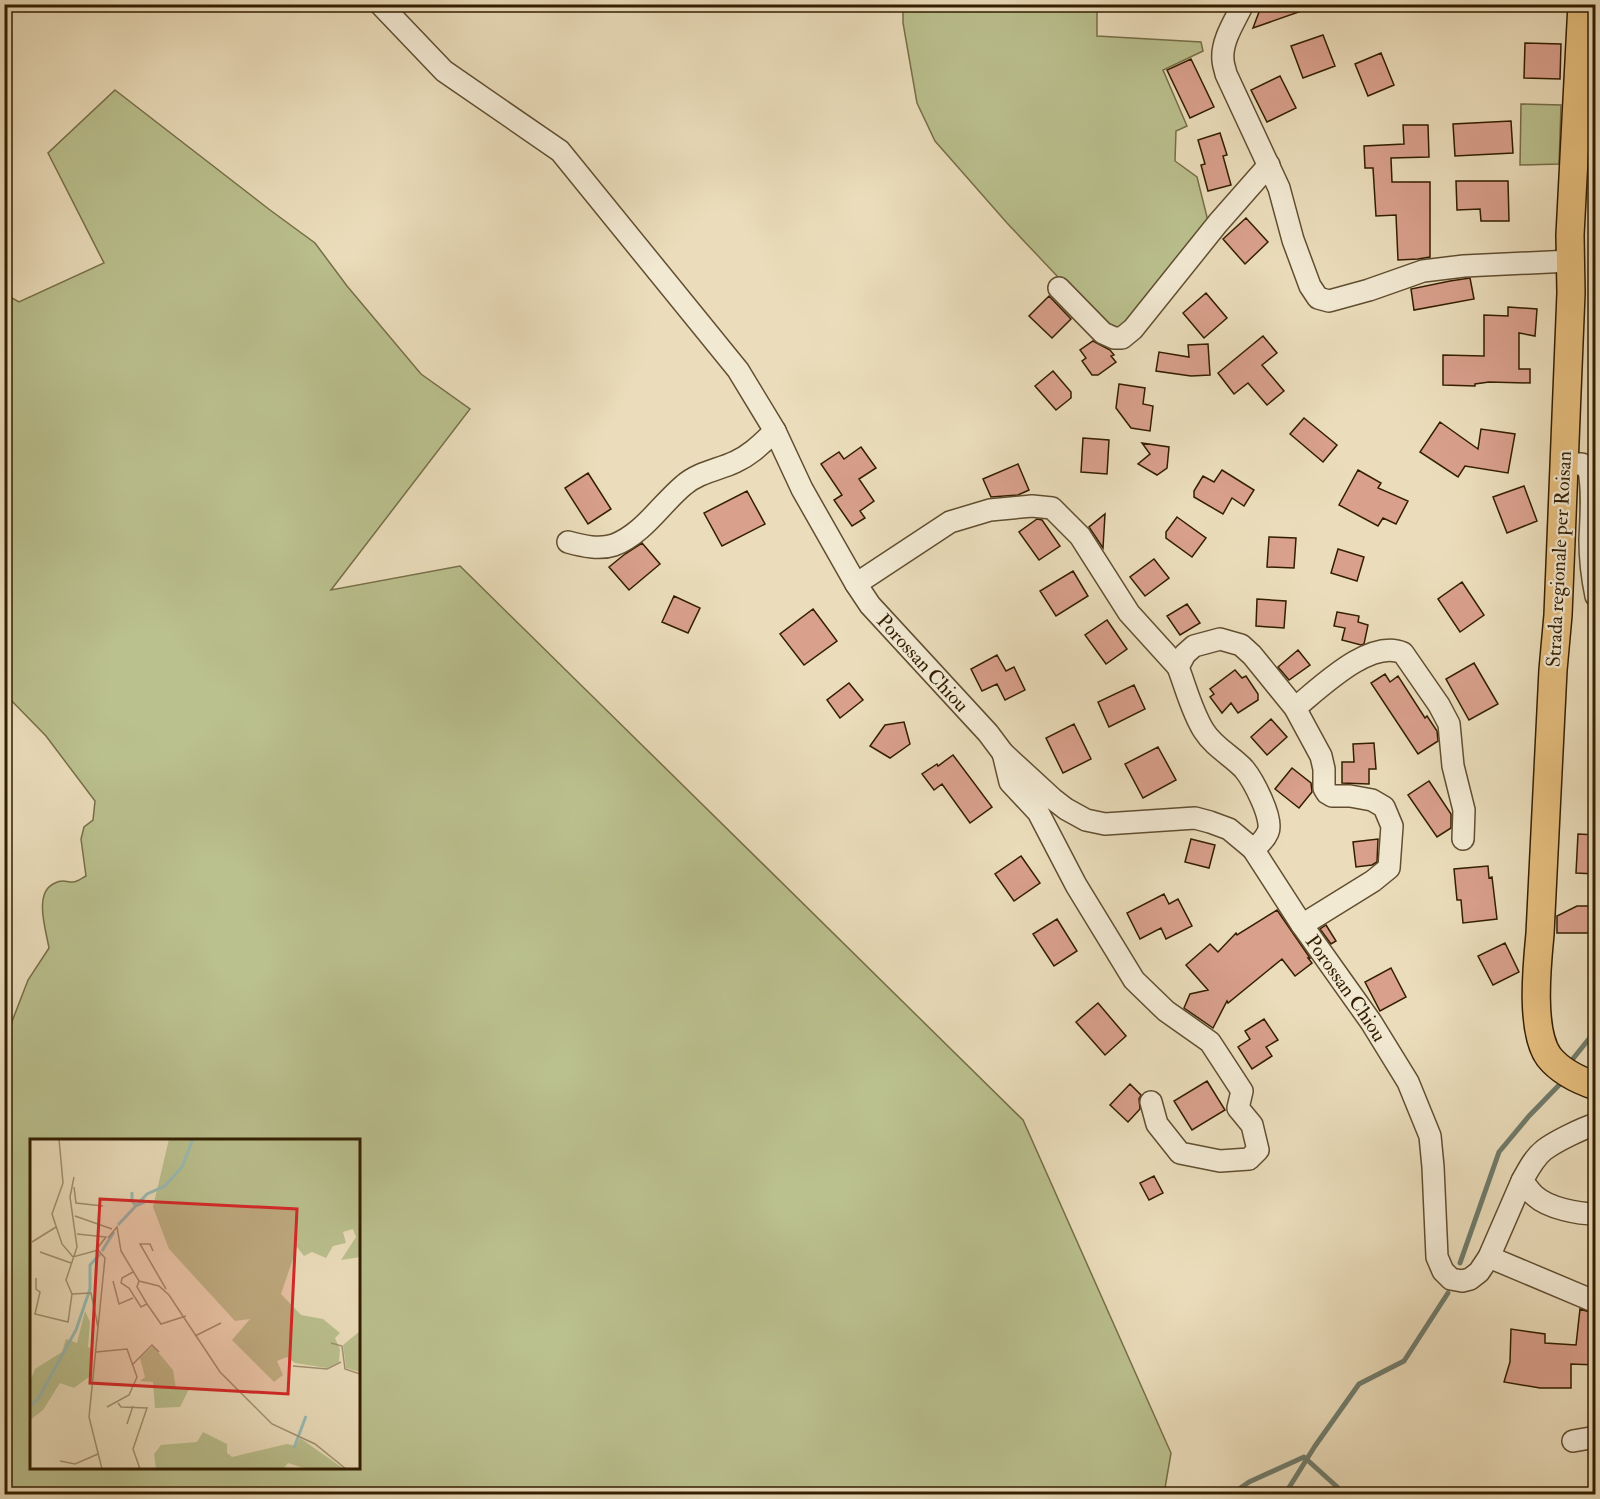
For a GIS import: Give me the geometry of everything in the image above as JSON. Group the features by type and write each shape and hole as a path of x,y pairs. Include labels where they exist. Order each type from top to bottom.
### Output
{"main road":[{"name":"Strada regionale per Roisan","path":"1582,4 1570,235 1571,292 1558,615 1537,968 1538,1021 1549,1056 1564,1071 1596,1086"}],"street":[{"name":"Porossan Chiou","path":"380,4 444,71 560,151 738,370 775,431 802,489 870,605 988,733 1003,753 1060,804 1086,820 1105,824 1195,819 1229,830 1253,849 1353,999 1371,1022 1408,1082 1430,1136 1437,1257 1443,1271 1451,1279 1462,1281 1470,1279 1479,1272 1489,1257 1529,1167 1544,1150 1581,1129 1596,1124"},
{"path":"1243,4 1228,35 1222,60 1226,74 1280,188 1293,240 1310,286 1318,298 1329,301 1423,271 1464,266 1570,261"},
{"path":"1059,288 1103,333 1114,338 1122,338 1133,329 1218,223 1269,165"},
{"path":"568,542 590,548 613,545 634,533 685,484 703,473 735,462 753,452 775,431"},
{"path":"1564,464 1582,464 1589,470 1592,485 1590,542 1592,577 1596,596"},
{"path":"852,577 950,522 990,510 1032,506 1052,508 1080,536 1129,613 1178,667 1204,731 1245,771 1264,803 1269,830 1253,849"},
{"path":"1178,667 1185,654 1194,646 1220,639 1242,645 1295,708 1321,756 1324,788 1327,793 1372,800 1384,807 1392,826 1389,868 1374,881 1302,924"},
{"path":"1295,708 1356,660 1385,650 1397,650 1403,653 1439,705 1449,724 1453,766 1464,810 1463,839"},
{"name":"Porossan Chiou","path":"1003,753 1010,782 1038,812 1076,885 1134,980 1166,1011 1210,1042 1242,1091 1238,1108 1252,1125 1258,1150 1249,1159 1220,1161 1180,1153 1157,1125 1151,1102"},
{"path":"1522,1181 1536,1197 1551,1205 1596,1214"},
{"path":"1489,1257 1596,1302"},
{"path":"1573,1441 1596,1437"}],"green space":[{"path":"903,5 1097,5 1097,36 1201,42 1203,51 1163,70 1187,126 1176,131 1175,161 1197,177 1209,225 1127,326 1107,329 1007,223 935,141 917,103 903,23"},
{"path":"115,90 315,243 347,286 421,374 470,409 331,590 460,566 1023,1120 1171,1453 1164,1494 5,1494 4,1144 7,1136 4,1131 4,1086 6,1083 4,1042 28,980 49,948 43,912 44,894 57,882 75,882 86,876 81,839 84,827 93,820 95,801 46,736 5,694 5,294 19,302 104,263 48,153"},
{"path":"1521,104 1561,105 1559,164 1520,165"}],"building":[{"path":"1262,4 1313,4 1313,7 1253,28"},
{"path":"1323,35 1335,66 1303,78 1291,46"},
{"path":"1525,43 1561,44 1560,79 1524,78"},
{"path":"1381,53 1394,85 1368,96 1355,64"},
{"path":"1191,59 1214,107 1190,118 1167,70"},
{"path":"1280,76 1296,108 1267,122 1251,90"},
{"path":"1511,121 1513,153 1455,156 1453,124"},
{"path":"1403,125 1428,125 1429,157 1391,158 1392,182 1430,182 1430,257 1398,260 1396,215 1376,216 1373,168 1365,168 1364,146 1404,144"},
{"path":"1220,133 1227,155 1223,156 1231,185 1208,191 1201,165 1205,164 1198,140"},
{"path":"1456,181 1508,181 1509,221 1481,221 1480,209 1457,210"},
{"path":"1246,218 1268,242 1245,264 1223,239"},
{"path":"1470,278 1474,299 1414,310 1411,289"},
{"path":"1206,293 1227,318 1204,338 1183,313"},
{"path":"1049,296 1071,319 1052,338 1029,316"},
{"path":"1508,307 1537,309 1535,336 1519,333 1519,369 1530,369 1530,383 1489,382 1475,384 1475,386 1443,385 1443,355 1484,356 1484,315 1508,316"},
{"path":"1263,336 1277,353 1262,365 1284,391 1267,405 1248,383 1234,394 1218,373"},
{"path":"1093,341 1110,350 1116,362 1098,375 1092,375 1082,361 1086,358 1080,350"},
{"path":"1208,344 1210,375 1191,376 1156,371 1159,352 1189,357 1188,345"},
{"path":"1053,371 1071,392 1071,398 1056,410 1035,386"},
{"path":"1119,384 1145,388 1143,404 1153,406 1150,431 1131,428 1116,408"},
{"path":"1304,418 1337,445 1323,462 1290,434"},
{"path":"1440,422 1478,449 1481,429 1515,434 1508,473 1465,466 1458,477 1420,452"},
{"path":"1083,438 1109,440 1107,474 1081,472"},
{"path":"1142,443 1169,447 1167,468 1157,475 1138,464 1150,454"},
{"path":"861,447 876,468 859,479 874,501 860,511 865,518 852,526 834,500 842,495 821,464 839,452 844,459"},
{"path":"1018,464 1029,490 1018,495 991,497 983,479"},
{"path":"1222,470 1254,490 1244,506 1232,498 1223,514 1194,497 1194,491 1203,476 1214,482"},
{"path":"1358,470 1381,483 1378,488 1408,501 1396,524 1383,518 1378,526 1339,505"},
{"path":"588,473 611,509 588,524 565,488"},
{"path":"1524,486 1537,521 1507,533 1493,497"},
{"path":"747,491 765,524 722,546 704,513"},
{"path":"1105,514 1103,548 1089,527"},
{"path":"1177,517 1206,538 1192,557 1166,538 1166,532"},
{"path":"1037,519 1042,520 1060,546 1039,560 1019,532"},
{"path":"1269,537 1296,538 1294,568 1267,567"},
{"path":"642,543 660,564 629,590 609,567"},
{"path":"1338,549 1364,557 1357,581 1331,573"},
{"path":"1154,559 1169,578 1145,596 1130,577"},
{"path":"1073,571 1088,596 1056,616 1040,591"},
{"path":"1462,582 1484,615 1460,632 1438,599"},
{"path":"674,596 700,608 688,633 662,622"},
{"path":"1257,599 1286,601 1284,628 1256,626"},
{"path":"1187,604 1200,623 1180,635 1167,616"},
{"path":"813,609 837,641 804,665 780,634"},
{"path":"1337,612 1359,616 1358,622 1368,625 1364,644 1342,640 1345,628 1334,626"},
{"path":"1107,620 1127,649 1106,664 1085,635"},
{"path":"1298,650 1310,665 1289,680 1278,667"},
{"path":"997,655 1006,671 1014,667 1025,690 1005,700 997,684 982,691 971,669"},
{"path":"1474,663 1498,704 1469,720 1446,679"},
{"path":"1235,670 1242,678 1246,676 1258,694 1258,700 1238,713 1231,703 1222,713 1210,697 1214,694 1210,689"},
{"path":"1385,674 1390,682 1398,676 1425,718 1427,716 1437,731 1438,741 1418,754 1371,683"},
{"path":"849,683 863,700 840,718 827,700"},
{"path":"1134,685 1145,709 1109,727 1098,702"},
{"path":"1271,719 1287,737 1267,755 1251,737"},
{"path":"904,722 910,744 890,758 870,746 885,725"},
{"path":"1074,724 1091,759 1063,773 1046,738"},
{"path":"1374,743 1376,769 1369,769 1369,784 1342,783 1342,762 1354,762 1353,744"},
{"path":"1158,747 1176,780 1143,798 1125,764"},
{"path":"953,755 992,807 970,823 942,784 934,790 922,774"},
{"path":"1292,768 1311,783 1312,792 1299,808 1275,789"},
{"path":"1429,781 1451,814 1451,828 1437,837 1408,795"},
{"path":"1578,834 1596,835 1596,874 1576,873"},
{"path":"1191,839 1215,845 1209,868 1185,862"},
{"path":"1378,839 1377,862 1356,867 1353,842"},
{"path":"1021,856 1040,883 1014,901 995,874"},
{"path":"1488,866 1489,878 1492,877 1497,919 1463,923 1461,900 1457,900 1454,869"},
{"path":"1164,894 1169,904 1178,899 1192,926 1166,939 1161,928 1140,939 1127,913"},
{"path":"1577,906 1596,906 1596,933 1557,933 1557,916"},
{"path":"1277,910 1312,963 1295,976 1282,959 1228,1003 1227,1001 1213,1028 1184,1008 1190,994 1208,990 1186,965 1210,944 1218,952 1236,933 1237,935"},
{"path":"1057,919 1077,951 1054,966 1033,934"},
{"path":"1326,925 1336,941 1331,944 1320,929"},
{"path":"1505,943 1519,972 1493,985 1478,956"},
{"path":"1391,968 1406,997 1380,1011 1365,982"},
{"path":"1098,1003 1126,1036 1105,1055 1076,1022"},
{"path":"1264,1019 1278,1040 1266,1047 1272,1056 1252,1069 1238,1047 1250,1039 1245,1031"},
{"path":"1207,1081 1225,1110 1192,1130 1174,1101"},
{"path":"1130,1084 1141,1095 1140,1109 1128,1122 1110,1105"},
{"path":"1154,1176 1163,1193 1149,1200 1140,1183"},
{"path":"1580,1309 1596,1314 1596,1365 1571,1364 1571,1388 1540,1388 1504,1382 1510,1362 1511,1329 1545,1334 1545,1343 1576,1345"}],"waterway":[{"path":"1572,1060 1596,1030"},
{"path":"1460,1263 1499,1152 1529,1116 1563,1081"},
{"path":"1285,1494 1315,1446 1359,1384 1404,1361 1448,1293"},
{"path":"1239,1489 1249,1482 1304,1457 1345,1494"}]}
